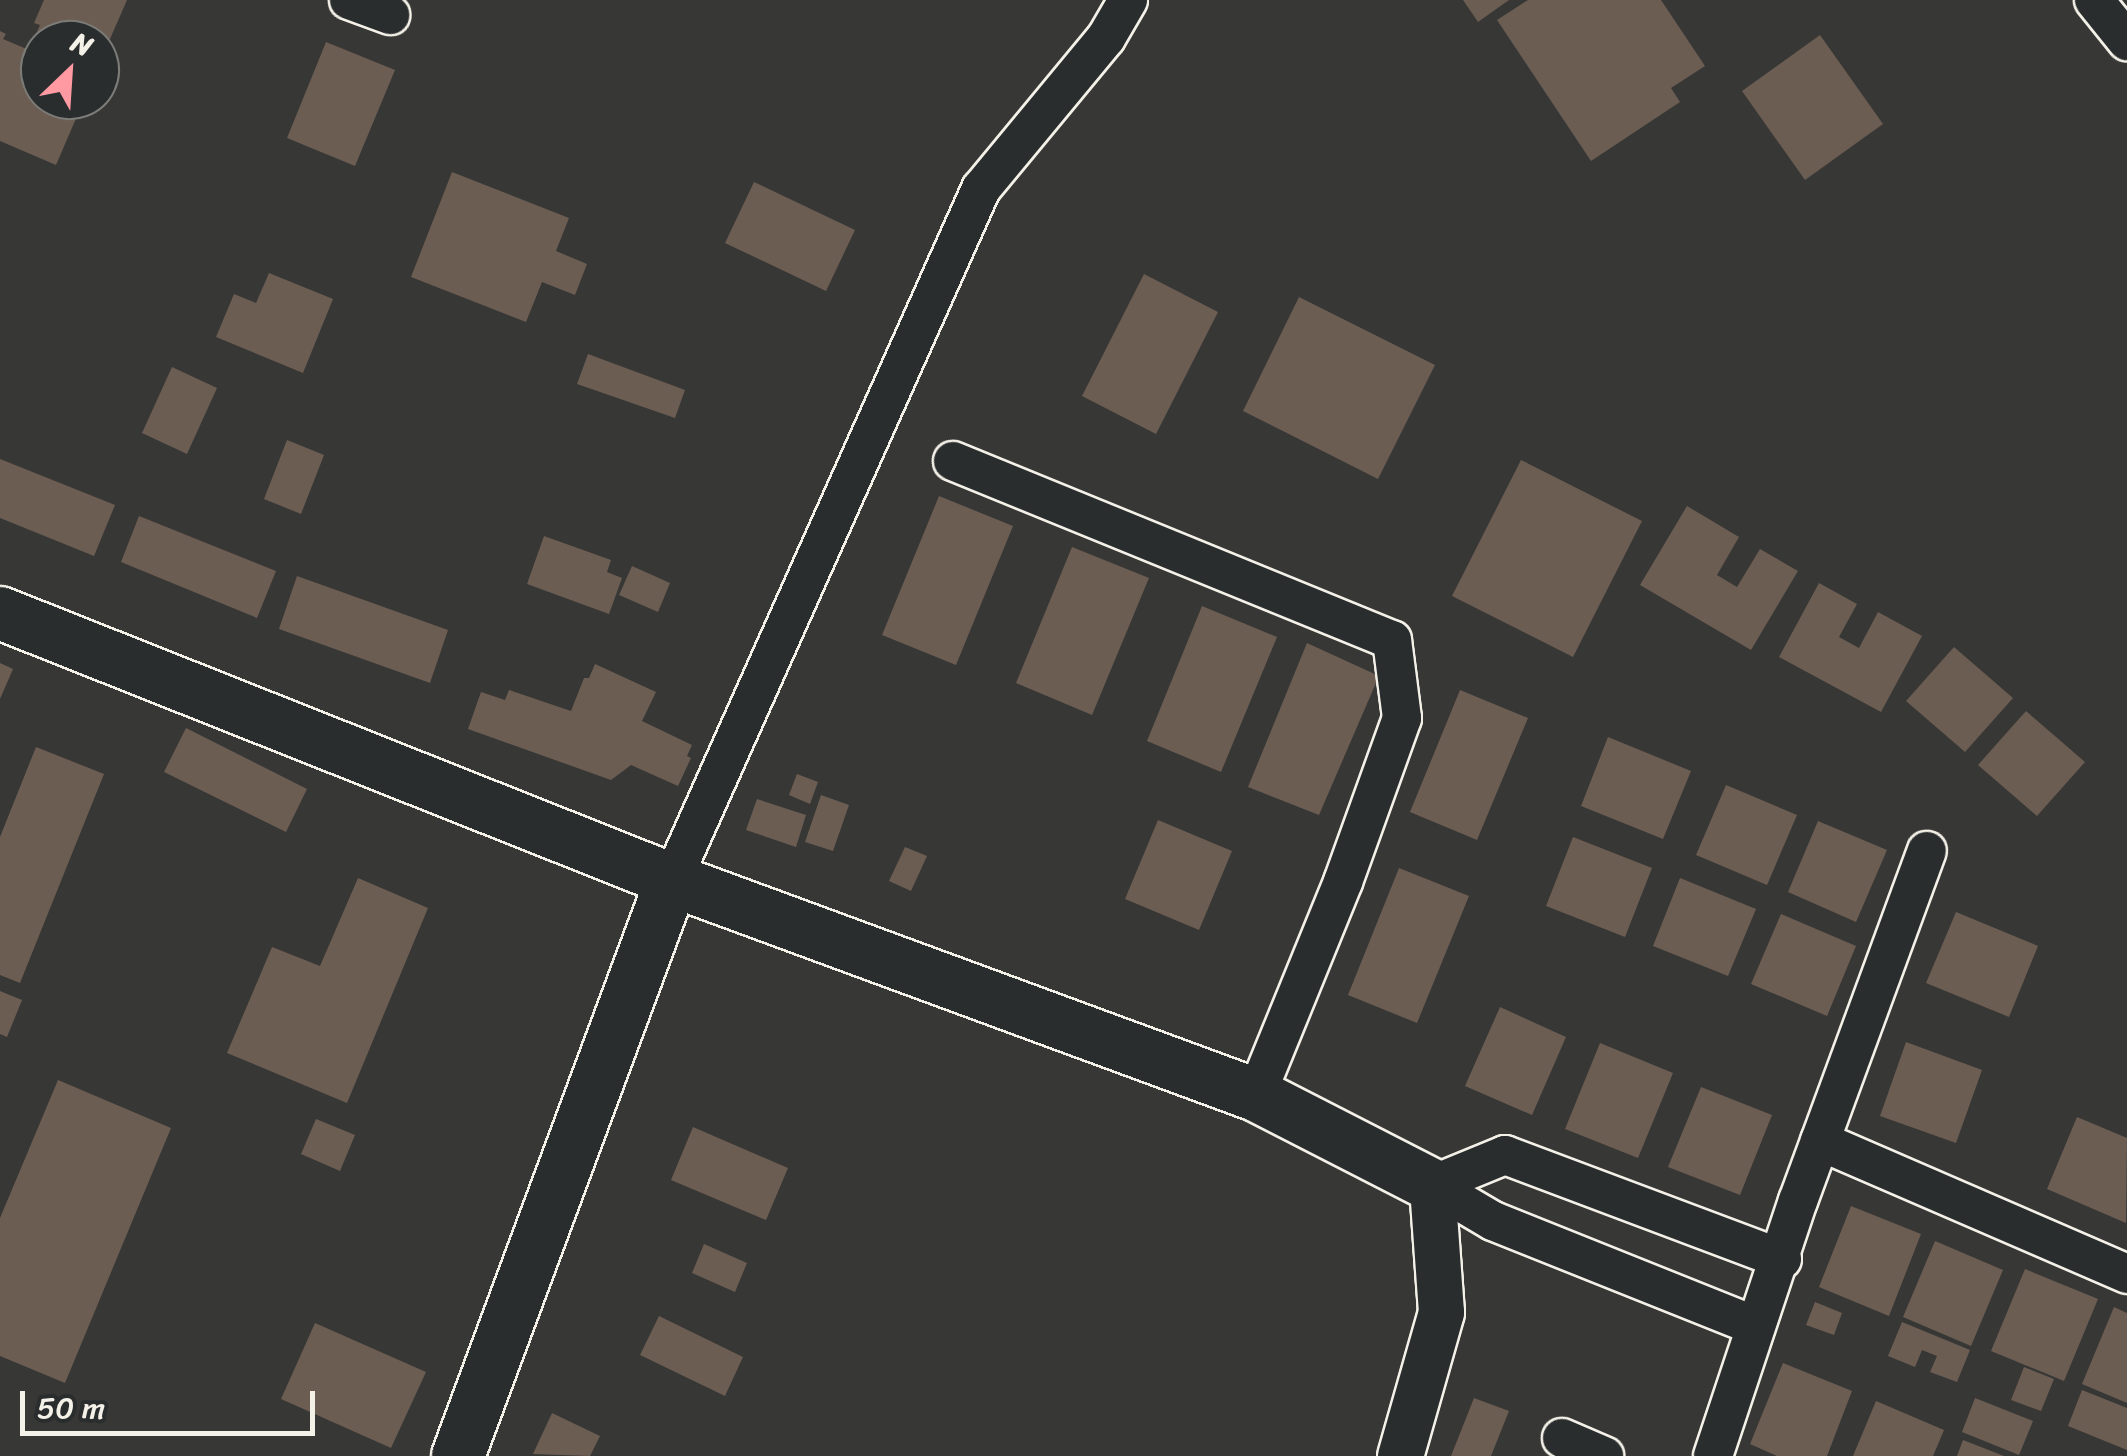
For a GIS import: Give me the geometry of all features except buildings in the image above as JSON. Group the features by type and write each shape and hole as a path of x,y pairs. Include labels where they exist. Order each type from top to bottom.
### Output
{"main road":[{"path":"0,613 672,880 1256,1095 1432,1185"},
{"path":"458,1456 672,880"}],"street":[{"path":"349,0 390,15"},
{"path":"672,880 982,189 1106,38 1128,0"},
{"path":"2094,0 2127,40"},
{"path":"952,461 1392,640 1402,718 1343,882 1256,1095"},
{"path":"1713,1456 1820,1141 1927,851"},
{"path":"1820,1141 2127,1274"},
{"path":"1432,1185 1505,1154 1782,1259"},
{"path":"1432,1185 1493,1221 1756,1326"},
{"path":"1400,1456 1440,1312 1432,1185"},
{"path":"1562,1438 1604,1456"}]}
